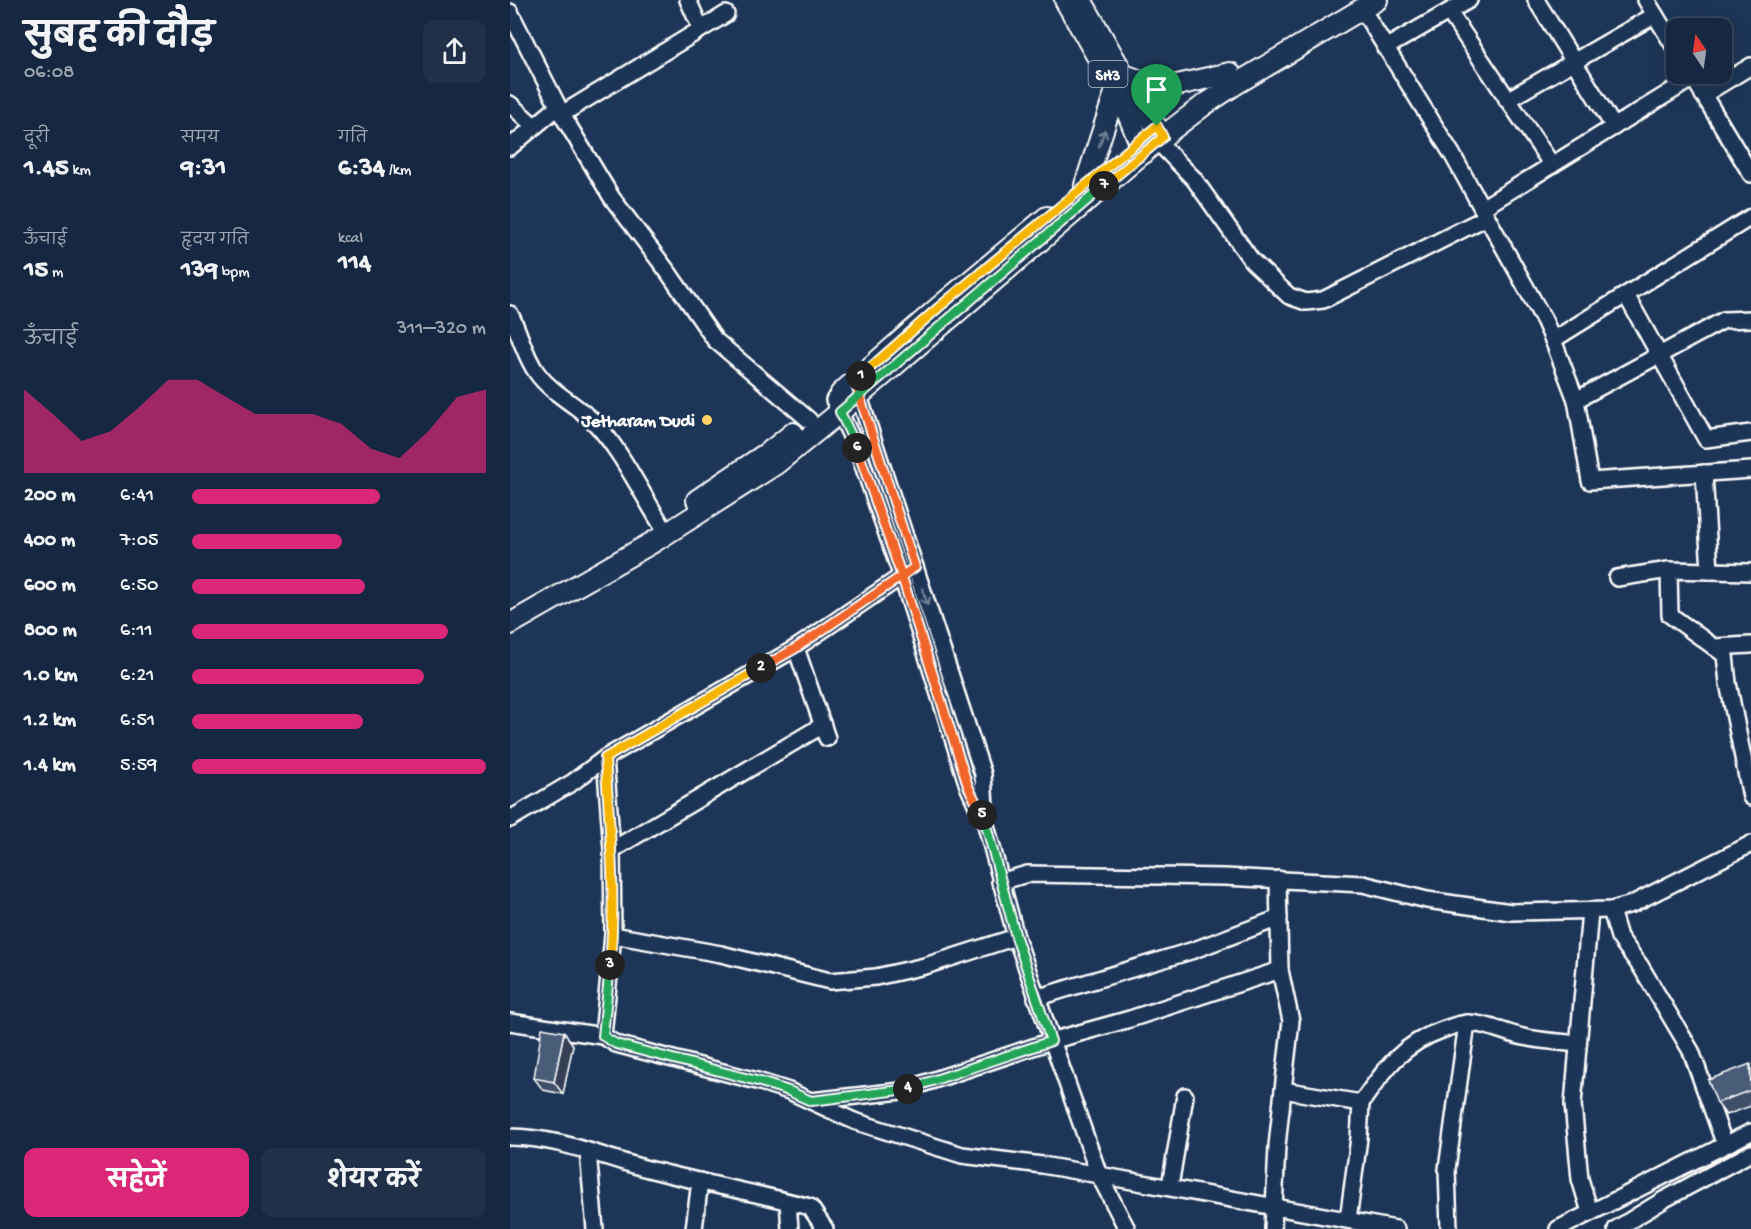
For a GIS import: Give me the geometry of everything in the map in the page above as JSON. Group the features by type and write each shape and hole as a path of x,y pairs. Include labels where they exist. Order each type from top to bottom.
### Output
{"main road":[{"name":"SH3","path":"1065,0 1120,82"},
{"name":"SH3","path":"1082,0 1120,82 1152,140"},
{"path":"510,624 655,541 776,464 857,388 1152,140 1190,100 1230,73 1364,3"},
{"path":"857,388 938,308 1085,185 1236,84 1364,3"},
{"path":"1085,185 1120,82 1173,86 1230,73"},
{"path":"510,609 661,524 773,449 809,420 837,406"}],"street":[{"path":"688,0 701,29"},
{"path":"1385,48 1469,0"},
{"path":"1536,0 1614,127"},
{"path":"1646,0 1666,33"},
{"path":"1364,3 1385,48 1452,154 1553,340 1576,400 1590,481 1751,470"},
{"path":"510,12 560,110 612,198 668,272 715,340 809,420"},
{"path":"1449,12 1552,165"},
{"path":"510,147 534,126 726,14"},
{"path":"1507,100 1655,15"},
{"path":"1703,95 1751,66"},
{"path":"1152,140 1194,179 1252,261 1289,296 1306,302 1323,300 1339,292 1484,212 1552,165 1680,84"},
{"path":"1697,84 1751,174"},
{"path":"510,104 534,126"},
{"path":"1553,340 1751,218"},
{"path":"1626,295 1706,439 1751,433"},
{"path":"510,314 528,358 536,371 545,383 583,412 606,436 661,524"},
{"path":"1576,400 1724,320 1751,319"},
{"path":"857,388 983,774 986,825 1016,937 1099,1175 1127,1229"},
{"path":"837,406 858,451 902,577 968,786 986,825"},
{"path":"1704,473 1710,571"},
{"path":"510,819 573,782 605,758 796,648 915,567"},
{"path":"1669,570 1670,615 1725,655 1747,762 1751,797"},
{"path":"1617,578 1669,570 1751,572"},
{"path":"1714,647 1751,645"},
{"path":"612,850 825,732 796,648"},
{"path":"603,1036 613,935 612,850 605,758"},
{"path":"1000,882 1027,874 1224,876 1363,884 1427,900 1511,912 1611,910 1632,904 1751,844"},
{"path":"1273,1229 1276,1169 1291,1022 1280,970 1278,879"},
{"path":"1611,910 1619,937 1641,967 1691,1051 1725,1145"},
{"path":"1590,911 1573,1104 1580,1179 1590,1212"},
{"path":"1036,998 1184,953 1279,918"},
{"path":"613,935 721,954 830,981 876,977 915,968 1016,937"},
{"path":"811,1101 901,1091 1051,1041 1130,1019 1280,970"},
{"path":"510,1022 603,1036 616,1044 757,1081 789,1091 854,1121 962,1155 1042,1165 1170,1186 1275,1208 1396,1229"},
{"path":"1348,1220 1359,1138 1361,1103 1384,1071 1403,1050 1427,1035 1467,1023 1488,1025 1522,1037 1578,1044"},
{"path":"1449,1229 1447,1169 1467,1023"},
{"path":"1283,1090 1361,1103"},
{"path":"1170,1186 1185,1096"},
{"path":"1558,1229 1751,1132"},
{"path":"510,1137 533,1137 556,1141 588,1152 810,1207 825,1229"},
{"path":"588,1152 595,1229"},
{"path":"1617,1229 1665,1199 1751,1153"},
{"path":"694,1229 700,1181"},
{"path":"788,1202 790,1229"}],"building":[{"path":"542,1028 564,1032 554,1082 534,1078"},
{"path":"1750,1064 1751,1090 1717,1103 1708,1080"}],"place":[{"name":"Jetharam Dudi","path":"707,420"}],"route":[{"path":"1157,126 938,308 855,382 859,395 915,567 902,577 796,648 605,758 612,850 613,935 603,1036 616,1044 757,1081 811,1101 901,1091 1051,1041 1016,937 986,825 968,786 902,577 858,451 840,412 859,395 986,288 1061,222 1163,137 1157,126"}]}
